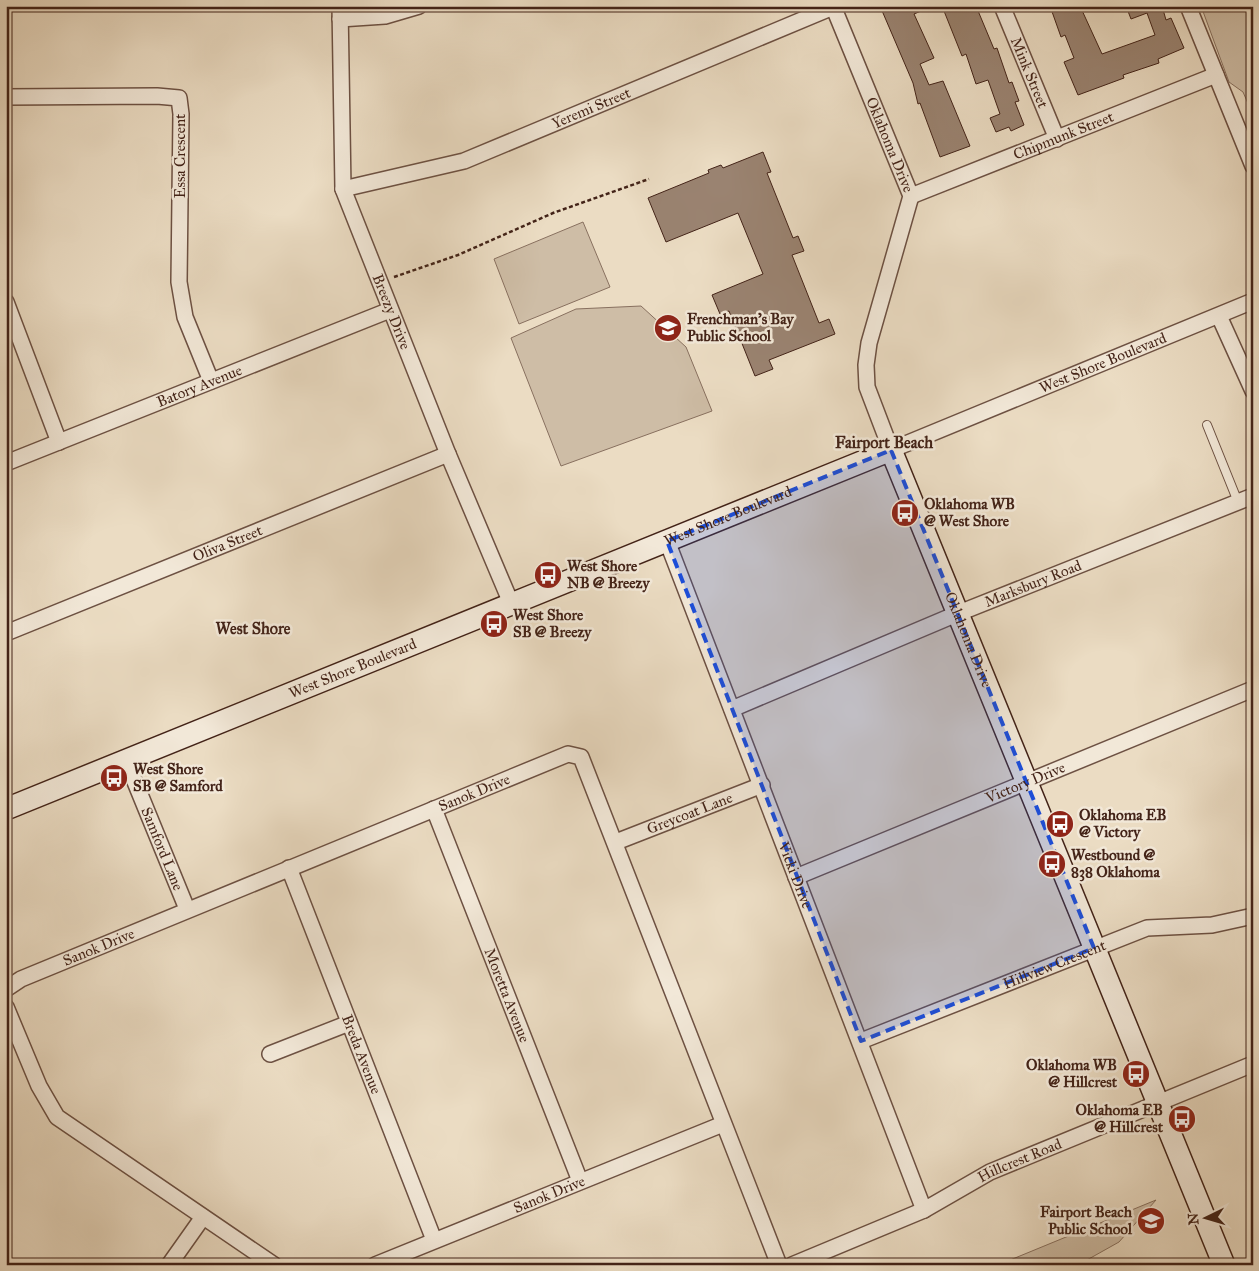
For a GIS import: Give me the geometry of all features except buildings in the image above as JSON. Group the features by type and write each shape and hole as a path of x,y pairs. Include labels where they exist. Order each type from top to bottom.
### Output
{"street":[{"path":"340,13 385,16 419,6"},
{"name":"Yeremi Street","path":"343,189 464,161 833,6"},
{"name":"Oklahoma Drive","path":"833,6 910,196 872,335 866,364 867,387 1224,1265"},
{"name":"Mink Street","path":"1002,6 1057,139"},
{"path":"1188,6 1253,166"},
{"name":"Breezy Drive","path":"340,13 343,189 448,454 511,604"},
{"name":"Chipmunk Street","path":"910,196 1216,75"},
{"name":"Essa Crescent","path":"6,97 157,96 179,98 181,114 179,282 185,316 211,381"},
{"name":"West Shore Boulevard","path":"6,809 1253,301"},
{"path":"6,302 59,442"},
{"name":"Batory Avenue","path":"6,463 390,310"},
{"path":"1219,316 1253,391"},
{"name":"Oliva Street","path":"6,633 448,454"},
{"name":"Marksbury Road","path":"732,709 959,613 1253,496"},
{"name":"Vicki Drive","path":"666,541 861,1041 924,1210"},
{"name":"Victory Drive","path":"796,877 1253,689"},
{"name":"Sanok Drive","path":"6,989 21,979 188,909 568,754 581,757 616,842 723,1124 779,1265"},
{"name":"Samford Lane","path":"126,760 188,909"},
{"name":"Greycoat Lane","path":"616,842 762,785"},
{"name":"Moretta Avenue","path":"434,809 580,1181"},
{"name":"Breda Avenue","path":"289,868 434,1240"},
{"name":"Hillview Crescent","path":"861,1041 1147,928 1212,925 1253,916"},
{"path":"6,1007 39,1086 57,1117 274,1265"},
{"path":"270,1054 349,1022"},
{"name":"Hillcrest Road","path":"792,1265 924,1210 990,1172 1253,1064"},
{"name":"Sanok Drive","path":"375,1265 723,1124"},
{"path":"169,1265 203,1217"}],"lane":[{"path":"1207,425 1238,502"}],"path":[{"path":"394,277 458,255 553,213 649,179"}],"highlighted area":[{"path":"891,450 1094,948 861,1041 667,541"}],"shaded area":[{"path":"1201,6 1253,6 1253,115 1243,92 1229,82"},
{"path":"583,222 610,287 519,324 494,259"},
{"path":"641,306 686,347 712,411 561,466 511,338 576,309"},
{"path":"1156,1200 1119,1242 1078,1265 998,1265"}],"place":[{"name":"Frenchman's Bay Public School","path":"668,328"},
{"name":"Oklahoma WB @ West Shore","path":"905,513"},
{"name":"West Shore NB @ Breezy","path":"548,575"},
{"name":"West Shore SB @ Breezy","path":"494,624"},
{"name":"West Shore SB @ Samford","path":"114,778"},
{"name":"Oklahoma EB @ Victory","path":"1060,824"},
{"name":"Westbound @ 838 Oklahoma","path":"1052,864"},
{"name":"Oklahoma WB @ Hillcrest","path":"1136,1074"},
{"name":"Oklahoma EB @ Hillcrest","path":"1182,1119"},
{"name":"Fairport Beach Public School","path":"1151,1221"}],"district":[{"name":"Fairport Beach","path":"884,442"},
{"name":"West Shore","path":"253,628"}]}
